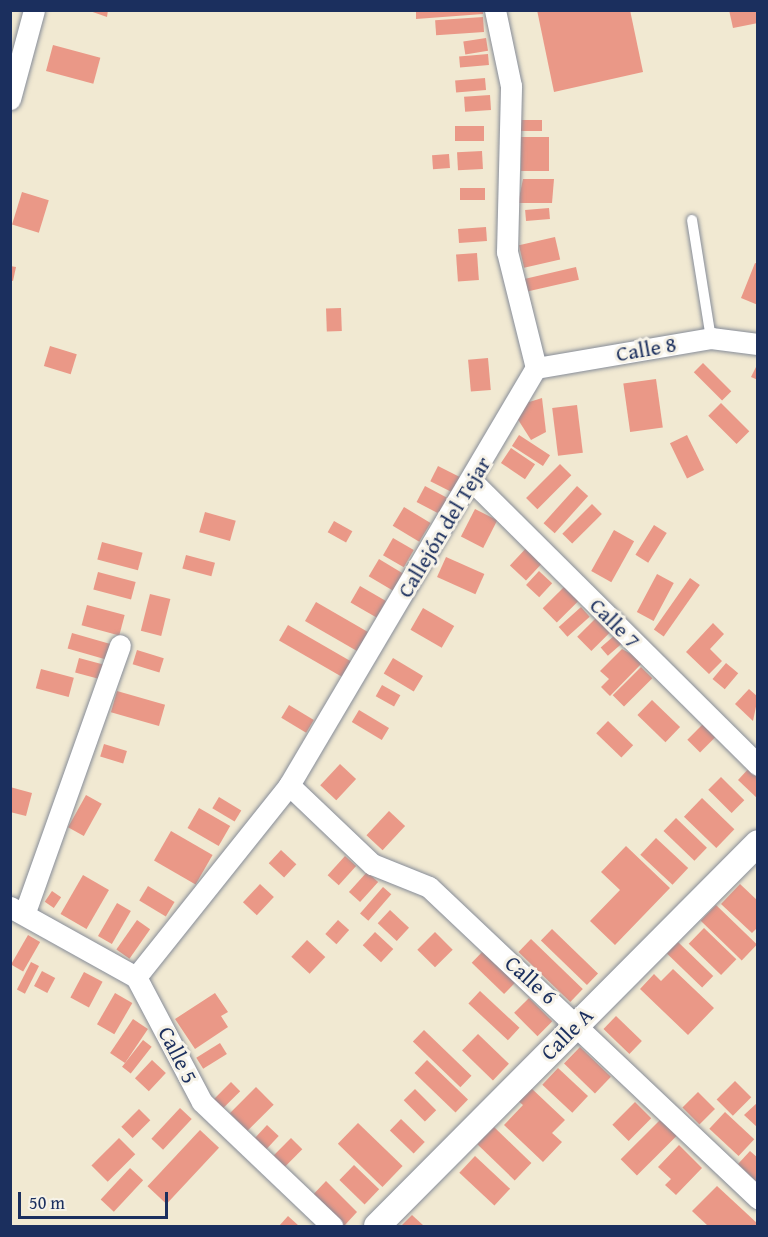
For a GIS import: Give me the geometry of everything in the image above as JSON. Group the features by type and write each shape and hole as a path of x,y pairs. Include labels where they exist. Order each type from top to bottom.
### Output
{"street":[{"path":"10,99 34,10"},
{"path":"495,10 511,86 507,252 536,368"},
{"name":"Calle 8","path":"536,368 711,338 758,344"},
{"name":"Callejón del Tejar","path":"136,976 289,785 472,481 536,368"},
{"name":"Calle 7","path":"472,481 758,765"},
{"path":"120,645 18,909 136,976"},
{"name":"Calle 6","path":"289,785 372,864 429,887 578,1023 758,1198"},
{"name":"Calle A","path":"377,1227 758,843"},
{"name":"Calle 5","path":"136,976 202,1102 332,1227"}],"lane":[{"path":"692,220 711,338"}],"building":[{"path":"87,10 108,10 107,17"},
{"path":"416,10 483,10 483,14 416,19"},
{"path":"537,10 630,10 643,72 554,92"},
{"path":"729,10 758,10 758,23 733,28"},
{"path":"483,17 484,32 436,35 435,20"},
{"path":"486,38 488,51 465,54 463,42"},
{"path":"53,45 100,58 93,84 46,71"},
{"path":"488,54 489,65 460,67 459,57"},
{"path":"485,78 486,90 456,93 455,81"},
{"path":"490,95 491,110 465,112 464,97"},
{"path":"520,120 542,120 542,131 520,131"},
{"path":"455,126 484,126 484,141 455,141"},
{"path":"521,137 549,137 549,171 521,171"},
{"path":"482,151 483,169 458,170 457,152"},
{"path":"449,154 450,168 433,169 432,155"},
{"path":"523,179 554,179 552,203 518,203"},
{"path":"460,188 485,188 485,200 460,200"},
{"path":"22,192 49,200 39,233 12,225"},
{"path":"549,208 550,219 526,221 525,210"},
{"path":"486,227 487,241 459,243 458,229"},
{"path":"555,237 560,259 524,268 519,245"},
{"path":"477,253 479,280 458,281 456,254"},
{"path":"755,263 758,264 758,305 741,298"},
{"path":"10,266 16,267 13,281 10,280"},
{"path":"576,267 579,280 527,292 524,279"},
{"path":"341,308 342,331 327,332 326,309"},
{"path":"50,346 77,354 71,374 44,366"},
{"path":"488,358 491,390 471,392 468,360"},
{"path":"703,363 731,391 722,400 694,372"},
{"path":"758,363 758,380 751,377"},
{"path":"656,379 663,428 630,432 623,384"},
{"path":"542,398 546,432 531,440 517,418 526,403"},
{"path":"721,403 749,431 737,444 708,416"},
{"path":"577,405 583,453 558,456 552,408"},
{"path":"519,435 550,455 543,466 512,446"},
{"path":"687,435 704,470 687,478 670,443"},
{"path":"511,448 535,464 525,479 501,463"},
{"path":"560,464 571,475 537,509 526,498"},
{"path":"438,466 460,477 453,492 430,481"},
{"path":"425,486 448,498 440,514 417,502"},
{"path":"577,486 588,496 555,533 544,523"},
{"path":"592,504 602,514 572,544 562,534"},
{"path":"404,507 431,523 419,542 393,526"},
{"path":"475,509 497,520 483,548 461,537"},
{"path":"205,512 236,521 230,541 199,532"},
{"path":"334,521 352,531 346,543 328,532"},
{"path":"654,525 667,533 648,563 635,555"},
{"path":"614,530 634,541 611,582 591,571"},
{"path":"393,538 414,550 404,567 383,555"},
{"path":"102,542 143,553 138,570 97,559"},
{"path":"529,545 545,560 526,580 510,565"},
{"path":"186,555 215,563 211,576 182,569"},
{"path":"446,557 484,574 475,594 437,577"},
{"path":"379,559 404,574 394,591 369,576"},
{"path":"539,571 552,583 539,597 526,585"},
{"path":"98,572 136,582 131,599 93,589"},
{"path":"657,574 674,583 654,621 637,612"},
{"path":"690,578 700,585 664,636 654,630"},
{"path":"566,585 580,599 557,622 543,608"},
{"path":"360,586 386,601 376,617 350,602"},
{"path":"150,594 170,599 161,636 141,631"},
{"path":"316,602 368,632 357,651 305,621"},
{"path":"87,605 125,615 119,635 82,625"},
{"path":"581,607 590,617 567,637 559,627"},
{"path":"423,608 454,626 442,648 410,630"},
{"path":"597,617 611,631 591,651 577,637"},
{"path":"713,623 724,634 710,649 722,661 709,674 686,652"},
{"path":"288,625 353,662 344,678 279,641"},
{"path":"72,633 110,644 106,659 68,648"},
{"path":"615,635 622,643 608,656 601,647"},
{"path":"622,649 644,661 610,696 601,687 609,679 600,671"},
{"path":"137,650 164,658 159,673 133,664"},
{"path":"79,658 105,665 101,679 75,672"},
{"path":"393,658 423,676 414,691 384,673"},
{"path":"726,663 738,673 725,689 713,679"},
{"path":"641,667 652,678 624,707 613,695"},
{"path":"41,669 74,678 69,697 36,688"},
{"path":"382,685 400,695 394,707 376,696"},
{"path":"749,689 758,697 753,721 735,704"},
{"path":"117,691 165,705 159,726 111,712"},
{"path":"652,700 680,727 665,742 637,715"},
{"path":"289,705 314,720 306,733 281,718"},
{"path":"359,710 389,728 382,740 352,722"},
{"path":"608,721 633,745 621,758 596,733"},
{"path":"705,722 718,735 700,752 687,740"},
{"path":"104,744 127,751 123,763 100,756"},
{"path":"340,764 356,779 336,800 320,785"},
{"path":"751,766 758,772 758,799 738,780"},
{"path":"721,777 744,800 732,813 708,790"},
{"path":"10,787 32,793 26,816 10,812"},
{"path":"86,795 102,804 84,836 68,827"},
{"path":"219,797 241,810 235,822 212,808"},
{"path":"702,798 734,829 716,848 684,817"},
{"path":"199,808 230,826 219,846 187,828"},
{"path":"389,811 405,826 383,850 366,835"},
{"path":"676,818 707,848 694,861 663,831"},
{"path":"171,831 213,855 196,884 154,860"},
{"path":"656,838 688,868 672,885 640,855"},
{"path":"626,846 670,888 615,945 590,921 620,890 601,872"},
{"path":"281,850 296,864 284,877 269,863"},
{"path":"345,856 356,866 339,885 328,875"},
{"path":"367,872 378,882 360,902 349,892"},
{"path":"83,875 109,890 86,929 60,914"},
{"path":"260,884 274,897 257,915 243,902"},
{"path":"740,884 758,901 758,927 752,933 721,904"},
{"path":"148,886 175,902 166,917 139,901"},
{"path":"383,887 391,894 368,921 360,913"},
{"path":"52,891 61,897 54,908 45,902"},
{"path":"117,903 131,911 112,944 98,936"},
{"path":"716,905 757,945 742,960 701,921"},
{"path":"390,910 409,928 397,941 378,923"},
{"path":"137,920 150,929 129,959 116,949"},
{"path":"338,920 349,930 336,944 325,934"},
{"path":"704,928 736,959 721,975 689,944"},
{"path":"552,929 598,973 587,985 541,941"},
{"path":"375,932 393,949 381,962 363,945"},
{"path":"435,932 453,950 435,967 417,950"},
{"path":"28,935 40,942 23,971 11,964"},
{"path":"531,939 583,989 570,1002 518,952"},
{"path":"307,940 325,957 310,974 291,957"},
{"path":"678,942 713,976 702,988 667,954"},
{"path":"487,947 519,978 504,994 472,963"},
{"path":"31,962 39,966 25,994 17,990"},
{"path":"673,969 714,1008 688,1035 640,989 654,974 661,981"},
{"path":"42,971 55,978 47,993 34,986"},
{"path":"84,972 103,982 89,1007 70,998"},
{"path":"480,991 519,1028 508,1040 468,1003"},
{"path":"115,993 132,1003 114,1034 97,1024"},
{"path":"215,993 228,1012 221,1016 228,1027 195,1049 175,1019"},
{"path":"529,998 552,1021 537,1036 514,1013"},
{"path":"616,1016 642,1041 629,1054 603,1029"},
{"path":"133,1019 148,1029 125,1063 110,1053"},
{"path":"424,1030 471,1076 460,1087 413,1042"},
{"path":"478,1034 509,1064 493,1080 462,1051"},
{"path":"143,1040 152,1047 131,1074 122,1067"},
{"path":"220,1043 227,1054 203,1069 196,1058"},
{"path":"580,1047 611,1077 595,1093 564,1064"},
{"path":"152,1060 166,1073 149,1091 135,1078"},
{"path":"427,1060 468,1100 455,1113 414,1073"},
{"path":"558,1068 588,1096 572,1113 542,1085"},
{"path":"735,1081 751,1097 733,1116 717,1099"},
{"path":"231,1082 240,1091 223,1109 213,1100"},
{"path":"256,1087 274,1105 248,1131 230,1113"},
{"path":"530,1087 565,1120 552,1133 562,1142 543,1162 504,1125 523,1105 517,1100"},
{"path":"415,1089 436,1110 425,1122 404,1100"},
{"path":"698,1092 715,1109 699,1125 682,1108"},
{"path":"635,1102 651,1118 629,1141 612,1125"},
{"path":"758,1102 758,1128 744,1115"},
{"path":"180,1108 192,1119 163,1150 151,1139"},
{"path":"139,1109 150,1120 133,1138 121,1127"},
{"path":"725,1112 754,1139 739,1156 709,1129"},
{"path":"401,1119 425,1142 414,1153 390,1131"},
{"path":"661,1119 677,1135 637,1176 621,1159"},
{"path":"358,1123 403,1166 382,1187 338,1144"},
{"path":"267,1125 279,1136 262,1154 250,1143"},
{"path":"494,1127 531,1163 515,1180 477,1144"},
{"path":"200,1130 219,1148 167,1204 147,1186"},
{"path":"119,1138 135,1154 108,1182 91,1166"},
{"path":"291,1138 302,1149 284,1168 273,1156"},
{"path":"679,1145 702,1168 676,1195 665,1185 671,1179 658,1167"},
{"path":"750,1151 758,1158 758,1183 738,1164"},
{"path":"475,1156 510,1189 494,1206 459,1173"},
{"path":"354,1165 379,1189 365,1204 339,1180"},
{"path":"130,1168 143,1180 114,1212 101,1199"},
{"path":"326,1181 357,1212 344,1226 336,1226 308,1200"},
{"path":"717,1186 758,1224 757,1226 708,1226 692,1211"},
{"path":"412,1215 424,1226 401,1226"},
{"path":"288,1216 299,1226 279,1226"}]}
